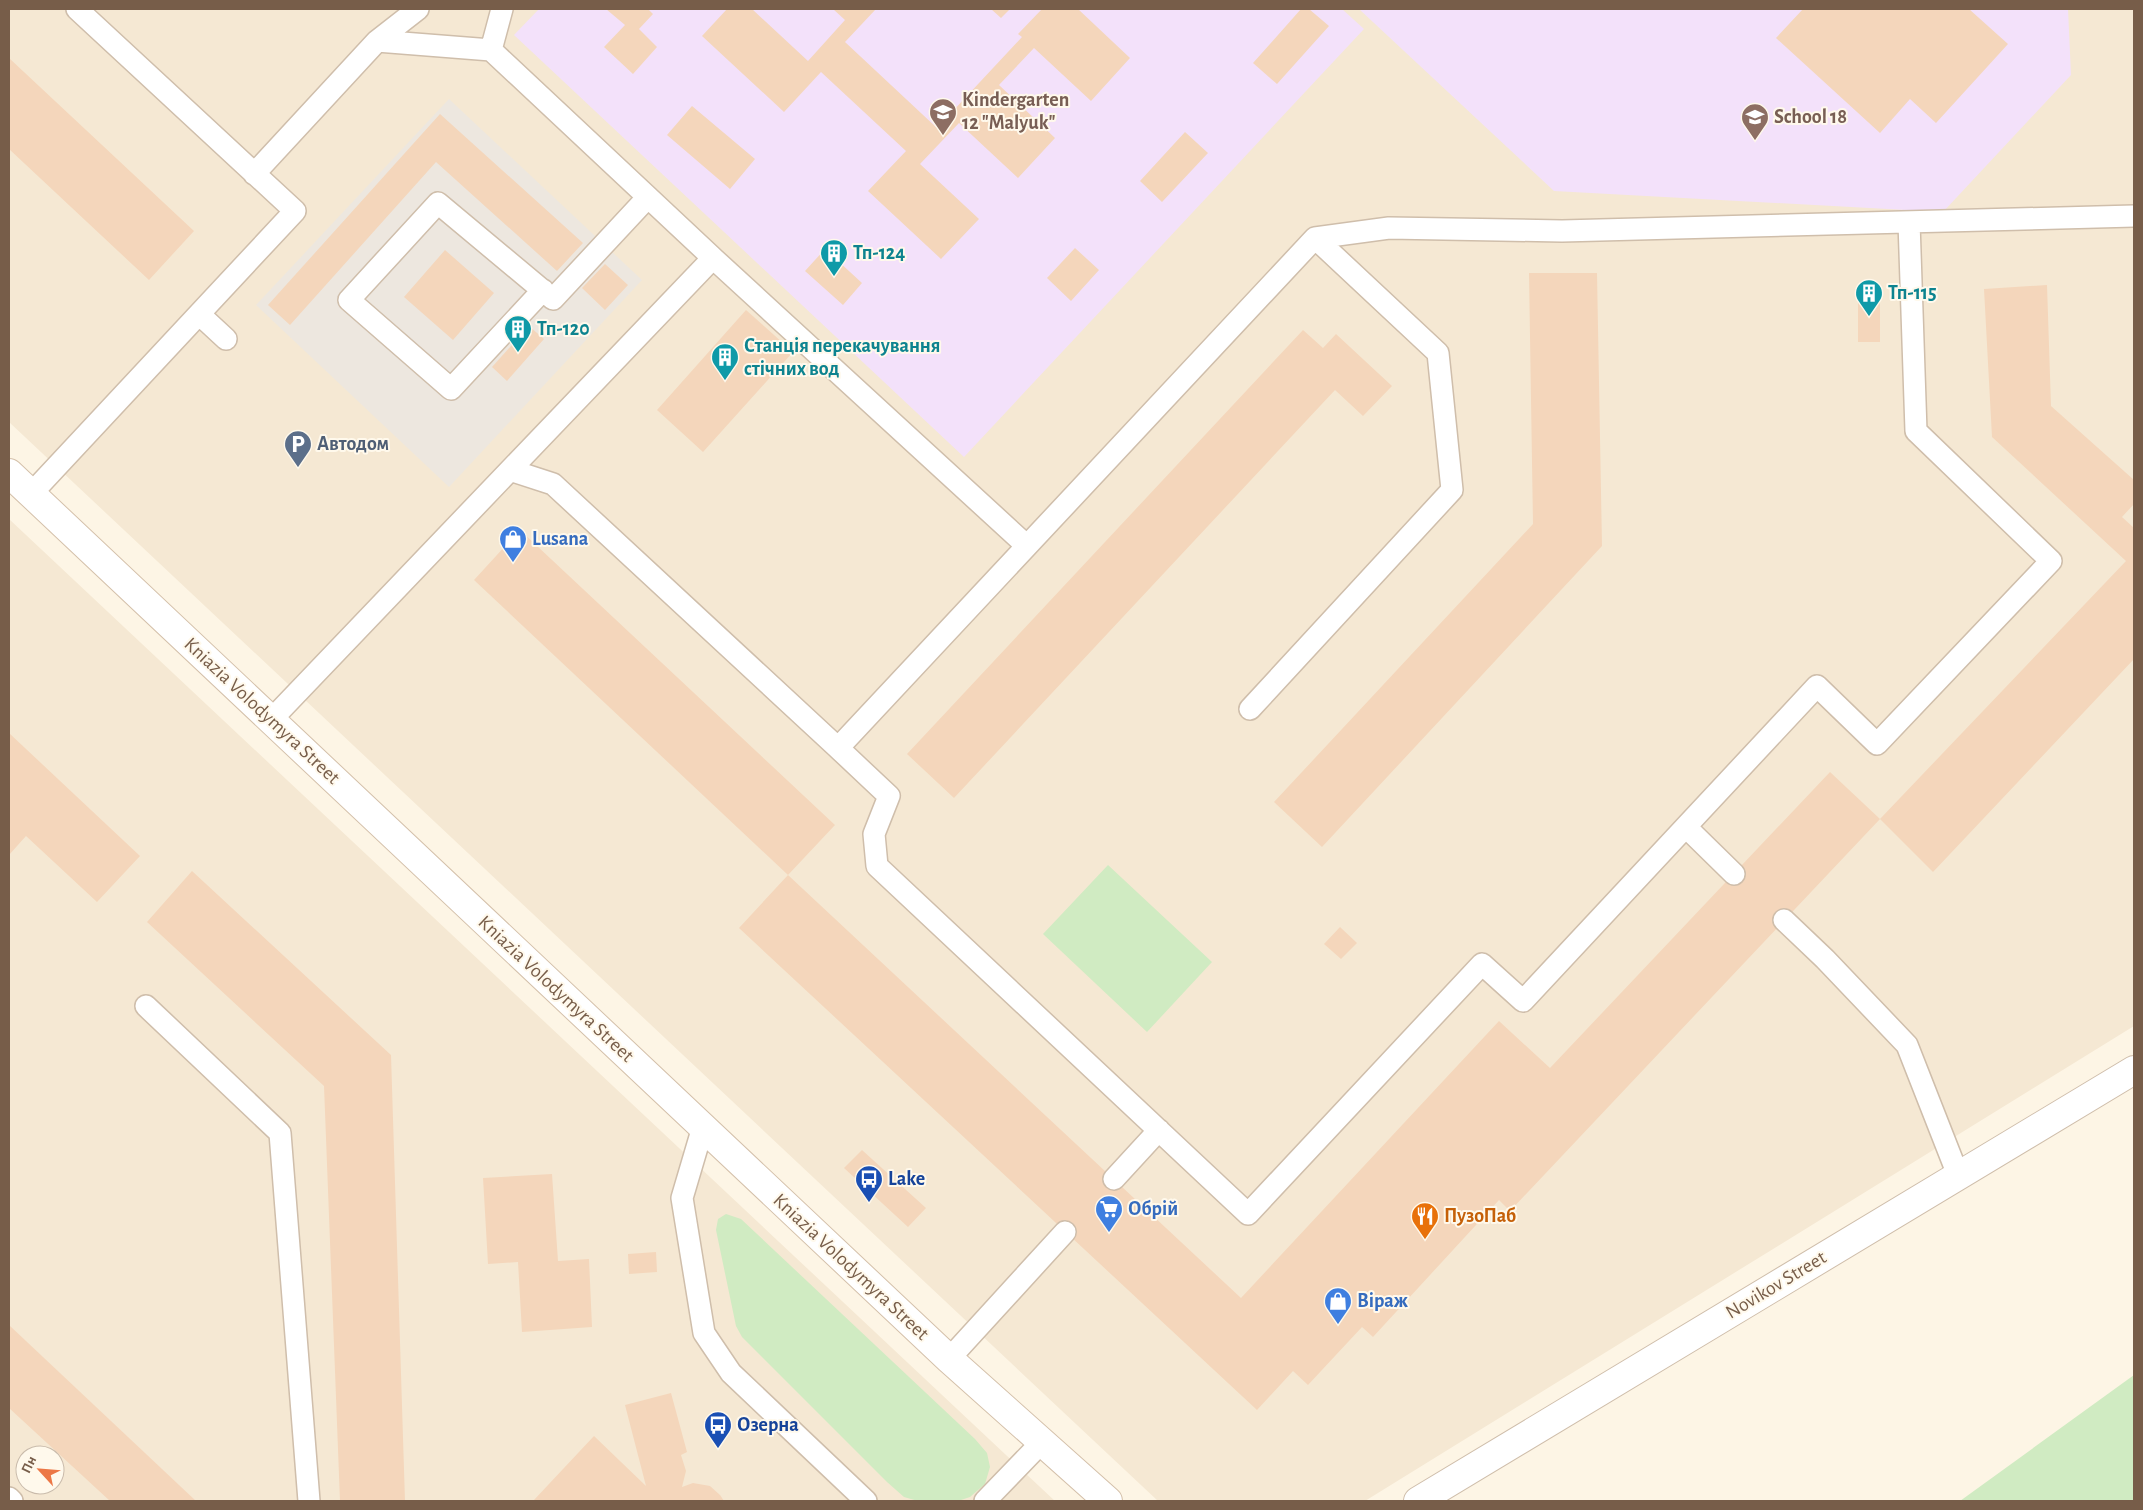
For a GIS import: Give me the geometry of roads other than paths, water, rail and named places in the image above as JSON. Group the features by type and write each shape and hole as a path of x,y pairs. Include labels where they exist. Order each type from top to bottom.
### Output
{"main road":[{"name":"Kniazia Volodymyra Street","path":"9,473 949,1359 1108,1501"},
{"name":"Novikov Street","path":"1418,1501 2134,1070"}],"lane":[{"path":"31,494 294,212 77,9"},
{"path":"254,174 377,41 418,9"},
{"path":"492,50 502,9"},
{"path":"377,41 492,50 713,258 1027,546"},
{"path":"543,290 451,389 349,300 438,204 554,299 648,197"},
{"path":"838,748 1315,238 1389,228 1562,231 2134,216"},
{"path":"510,470 553,484 889,796 874,834 877,866 1248,1214 1482,964 1523,1001 1817,686 1877,744 2051,561 1916,431 1909,222"},
{"path":"1250,709 1452,490 1438,353 1315,238"},
{"path":"271,720 713,258"},
{"path":"199,314 226,339"},
{"path":"1686,827 1734,874"},
{"path":"1784,920 1825,959 1907,1045 1958,1175"},
{"path":"146,1006 280,1133 309,1501"},
{"path":"703,1127 682,1198 704,1333 731,1373 866,1501"},
{"path":"1114,1179 1159,1130"},
{"path":"949,1359 1065,1232"},
{"path":"985,1501 1043,1442"},
{"path":"9,1498 12,1501"}],"place":[{"name":"Kindergarten 12 \"Malyuk\"","path":"943,136"},
{"name":"School 18","path":"1755,141"},
{"name":"Тп-124","path":"834,277"},
{"name":"Тп-115","path":"1869,317"},
{"name":"Тп-120","path":"518,353"},
{"name":"Станція перекачування стічних вод","path":"725,381"},
{"name":"Автодом","path":"298,468"},
{"name":"Lusana","path":"513,563"},
{"name":"Lake","path":"869,1203"},
{"name":"Обрiй","path":"1109,1233"},
{"name":"ПузоПаб","path":"1425,1240"},
{"name":"Віраж","path":"1338,1325"},
{"name":"Озерна","path":"718,1449"}]}
